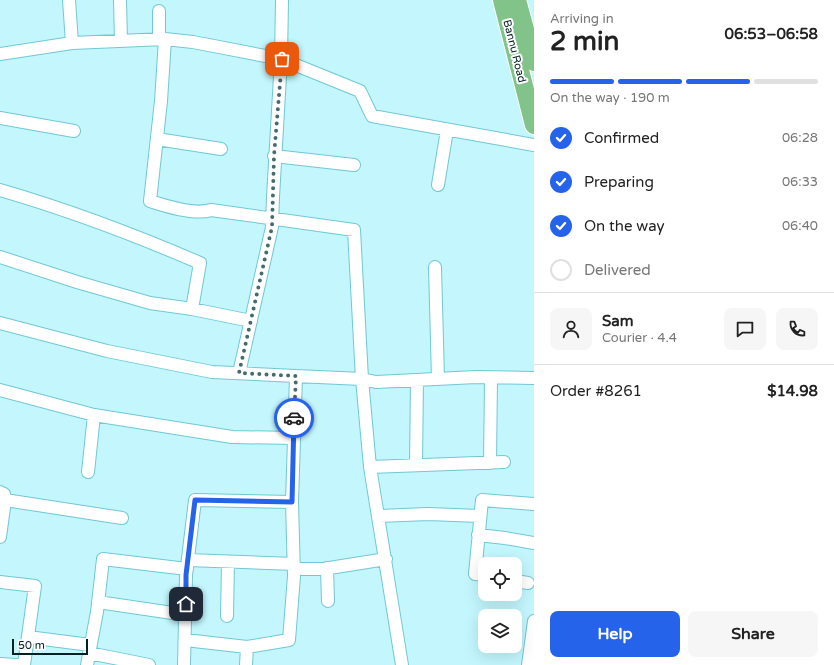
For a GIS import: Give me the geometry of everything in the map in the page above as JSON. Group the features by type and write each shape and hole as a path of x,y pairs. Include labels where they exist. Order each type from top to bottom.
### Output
{"highway":[{"name":"Bannu Road","path":"502,0 534,125"},
{"name":"Bannu Road","path":"518,0 534,62"}],"street":[{"path":"69,0 72,43"},
{"path":"120,0 121,41"},
{"path":"239,373 274,218 274,156 282,59 282,0"},
{"path":"159,11 162,39 157,140 150,201 166,206 205,212 211,210 354,230 362,379 370,467 402,665"},
{"path":"0,54 72,43 162,39 193,42 282,59 360,91 372,116 534,145"},
{"path":"0,118 74,131"},
{"path":"438,185 447,130"},
{"path":"157,140 221,150"},
{"path":"274,156 354,165"},
{"path":"0,190 44,203 139,237 200,264 192,309"},
{"path":"0,257 77,282 150,303 192,309 251,321"},
{"path":"436,267 438,379"},
{"path":"0,323 107,351 212,372 362,379 376,382 438,379 534,378"},
{"path":"185,640 247,647 289,640 294,566 292,502 296,376"},
{"path":"490,462 491,378"},
{"path":"416,465 418,380"},
{"path":"0,390 94,416 232,437 294,438"},
{"path":"88,472 94,416"},
{"path":"370,467 504,462"},
{"path":"0,538 2,496 122,518"},
{"path":"184,665 186,582 195,500 292,502"},
{"path":"478,574 475,574 482,500 534,504"},
{"path":"379,516 428,514 480,516"},
{"path":"478,535 534,543"},
{"path":"89,655 104,559 188,565 228,562 327,568 386,559"},
{"path":"227,616 228,562"},
{"path":"327,568 328,601"},
{"path":"0,582 35,586 24,665"},
{"path":"522,582 528,583"},
{"path":"98,602 186,615"},
{"path":"528,665 534,621"},
{"path":"28,637 89,655 149,665"},
{"path":"246,665 247,647"},
{"path":"0,664 17,665"}],"way so far":[{"path":"282,59 274,156 272,197 274,218 239,373 296,376 294,418"}],"route":[{"path":"186,604 186,575 188,570 195,500 292,502 294,418"}]}
